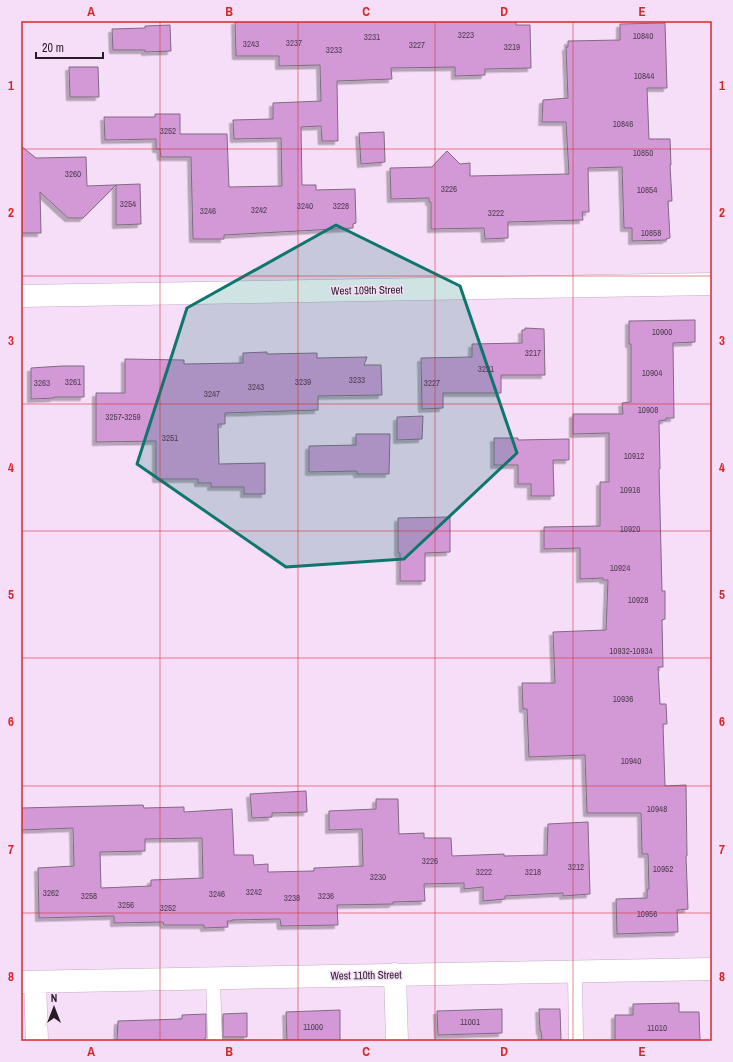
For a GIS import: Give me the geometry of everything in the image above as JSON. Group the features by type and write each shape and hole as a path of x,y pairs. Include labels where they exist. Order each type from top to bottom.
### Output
{"street":[{"name":"West 109th Street","path":"21,296 712,284"},
{"name":"West 110th Street","path":"28,982 712,969"},
{"path":"395,974 397,1041"},
{"path":"28,982 37,1041"}],"lane":[{"path":"575,971 576,1041"},
{"path":"213,978 214,1041"}],"highlighted area":[{"path":"336,225 460,286 517,453 404,559 286,567 137,464 187,308"}],"building":[{"path":"235,21 516,21 516,25 530,25 531,68 485,69 485,75 455,76 455,67 391,68 392,79 337,81 338,141 322,141 321,126 301,127 302,185 316,185 316,190 355,189 356,223 353,224 353,228 224,235 224,239 193,239 191,157 161,157 160,149 156,149 156,139 105,140 104,117 155,117 155,114 180,114 180,134 227,134 229,187 282,186 281,138 234,139 233,120 273,119 273,103 321,101 320,65 279,66 279,56 236,56"},
{"path":"665,23 667,88 647,88 649,139 670,139 672,201 668,201 670,238 666,240 632,241 632,228 624,228 622,167 588,168 589,212 582,212 583,220 508,222 508,238 485,239 484,228 431,229 431,202 429,202 429,198 391,199 390,168 432,167 447,151 460,164 470,163 470,176 569,174 566,122 542,122 543,100 568,98 566,47 568,47 568,41 620,40 620,24"},
{"path":"170,25 171,51 145,52 145,50 113,50 112,29 145,28 145,26"},
{"path":"69,67 98,67 99,97 70,97"},
{"path":"384,132 385,162 361,164 359,133"},
{"path":"21,146 36,158 86,157 87,186 140,184 141,224 116,225 116,185 83,218 68,218 40,192 41,233 21,233"},
{"path":"695,320 695,342 673,343 674,418 666,418 666,420 659,421 662,591 665,591 665,619 662,620 663,667 658,667 660,704 666,704 667,724 663,724 665,786 686,785 688,909 677,910 678,932 617,934 616,899 647,898 647,889 649,889 648,854 642,854 641,813 587,813 585,755 529,757 527,709 523,709 522,683 555,683 553,632 606,630 608,580 603,580 603,578 580,579 580,548 544,549 544,527 600,526 600,482 609,482 609,433 573,434 573,414 623,414 622,403 631,402 631,344 629,344 629,321"},
{"path":"525,328 544,329 545,375 501,375 501,393 443,393 443,408 422,409 421,358 472,357 472,344 522,343 522,330 525,330"},
{"path":"267,352 267,354 317,353 317,358 367,357 364,365 381,365 382,395 318,396 318,410 225,413 225,424 218,424 219,464 265,463 265,494 244,494 244,487 211,487 211,483 198,483 198,479 156,479 156,441 96,442 96,393 125,393 125,359 184,360 184,364 243,363 243,353"},
{"path":"84,366 84,397 31,399 31,368"},
{"path":"423,416 422,439 397,440 397,417"},
{"path":"356,434 390,434 389,474 357,474 357,471 309,472 309,446 356,445"},
{"path":"494,438 518,438 518,440 569,439 569,460 553,460 554,496 531,496 531,484 518,484 518,465 494,465"},
{"path":"450,517 450,552 425,553 425,581 400,581 398,518"},
{"path":"306,791 307,812 272,813 272,817 252,818 250,794"},
{"path":"376,799 398,799 399,834 424,833 424,838 451,838 452,856 504,854 504,856 547,855 548,824 588,822 590,894 563,896 563,893 505,896 505,899 483,901 483,887 464,889 464,883 424,884 425,901 393,902 393,904 337,905 338,925 281,926 280,919 232,920 227,921 228,927 204,928 204,925 164,925 163,922 114,923 114,916 39,918 38,868 74,866 73,828 21,830 21,808 143,805 144,808 184,807 184,812 232,809 234,855 253,855 254,865 268,864 268,872 314,871 314,868 363,866 362,829 329,830 329,811 376,809","holes":["202,838 203,878 151,880 151,886 101,888 100,852 145,851 145,839"]},
{"path":"679,1003 679,1012 699,1012 700,1041 615,1041 615,1015 633,1015 633,1004"},
{"path":"502,1009 502,1033 438,1035 437,1011"},
{"path":"539,1009 560,1009 561,1041 542,1041"},
{"path":"340,1010 340,1041 287,1041 286,1012"},
{"path":"247,1013 247,1037 223,1037 223,1014"},
{"path":"206,1014 205,1041 117,1041 118,1021 182,1019 182,1015"}]}
